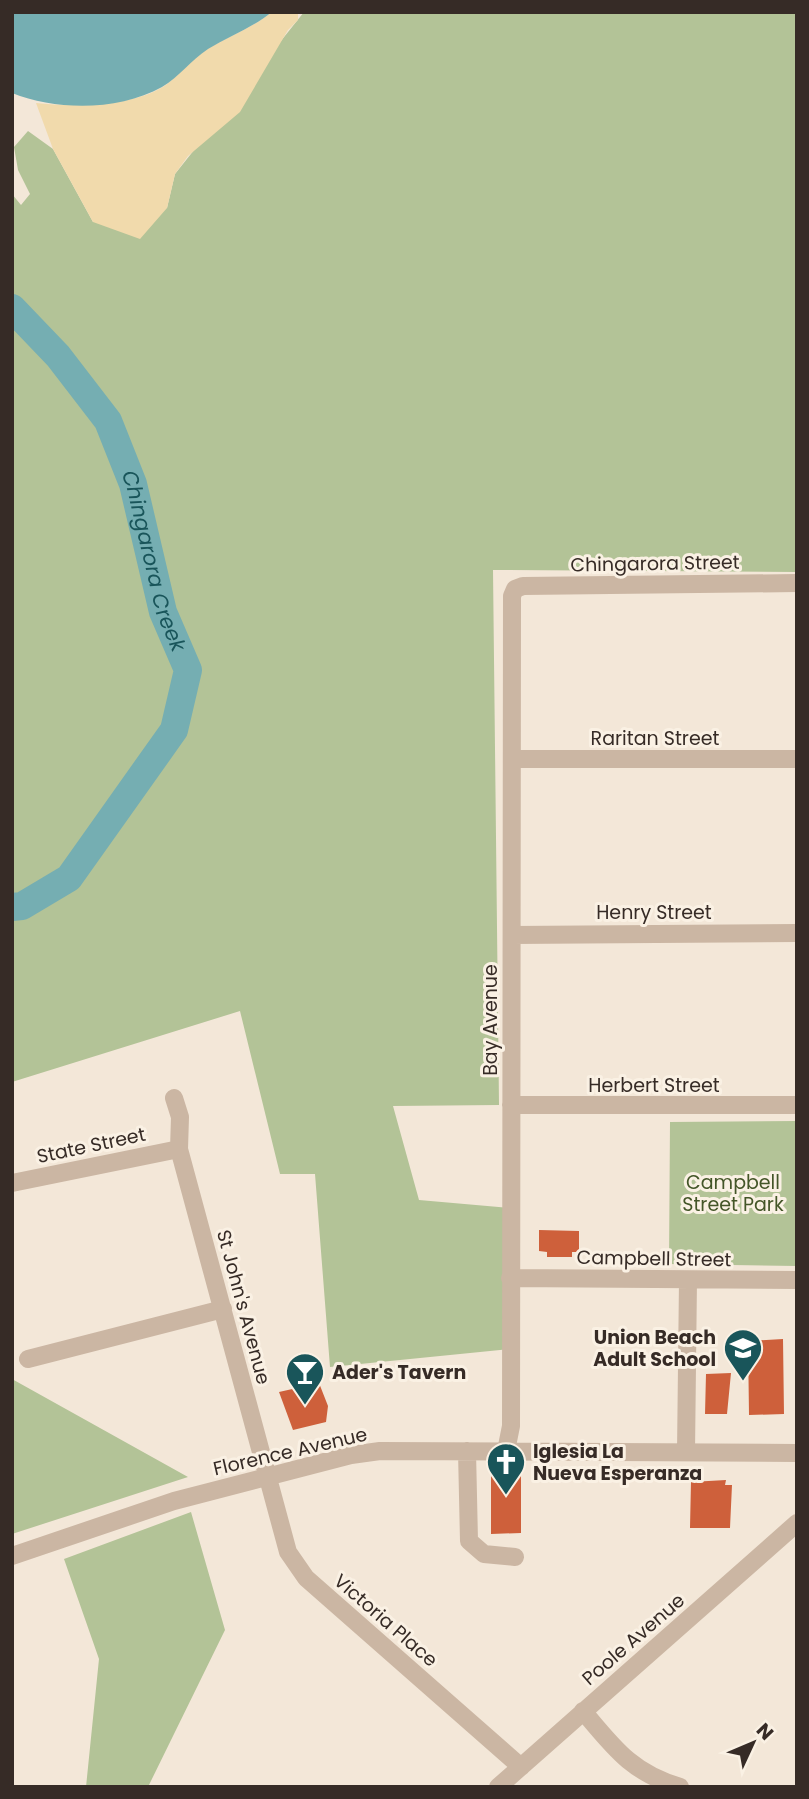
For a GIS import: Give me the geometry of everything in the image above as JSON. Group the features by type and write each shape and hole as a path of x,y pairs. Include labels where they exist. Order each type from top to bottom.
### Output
{"street":[{"name":"Chingarora Street","path":"515,589 523,586 797,583"},
{"name":"Bay Avenue","path":"506,1451 511,1426 513,759 510,605 515,589"},
{"name":"Raritan Street","path":"513,759 797,759"},
{"name":"Henry Street","path":"512,935 797,933"},
{"name":"St John's Avenue","path":"174,1098 180,1117 179,1149 268,1476"},
{"name":"Herbert Street","path":"511,1105 797,1105"},
{"name":"State Street","path":"12,1183 179,1149"},
{"name":"Campbell Street","path":"510,1279 797,1280"},
{"path":"686,1452 688,1280"},
{"path":"28,1359 223,1309"},
{"name":"Florence Avenue","path":"12,1556 174,1501 268,1476 380,1451 797,1452"},
{"path":"467,1451 469,1541 484,1554 515,1557"},
{"name":"Victoria Place","path":"268,1476 288,1552 306,1578 522,1767"},
{"name":"Poole Avenue","path":"498,1787 797,1524"},
{"path":"583,1711 627,1761 643,1773 680,1787"}],"green space":[{"path":"304,12 797,12 797,572 493,570 499,1105 393,1106 419,1200 510,1208 511,1349 330,1367 315,1174 280,1174 240,1011 12,1082 12,194 21,205 30,194 18,170 14,147 28,131 53,149 93,222 167,208 175,174"},
{"name":"Campbell Street Park","path":"797,1121 797,1266 669,1264 670,1122"},
{"path":"12,1379 188,1477 12,1534"},
{"path":"191,1512 225,1630 148,1787 86,1787 99,1659 64,1559"}],"sand":[{"path":"272,12 298,12 298,20 288,30 240,112 188,156 175,174 167,208 140,239 93,222 53,149 36,103 104,104 154,92 207,49"}],"water":[{"path":"12,12 272,12 208,49 162,87 127,101 88,106 48,103 12,93"}],"building":[{"path":"539,1230 579,1231 579,1252 572,1252 572,1257 547,1257 547,1252 539,1251"},
{"path":"783,1339 784,1414 749,1415 748,1341"},
{"path":"731,1373 727,1414 705,1414 706,1374"},
{"name":"Ader's Tavern","path":"319,1383 328,1406 326,1422 293,1430 279,1392"},
{"name":"Iglesia La Nueva Esperanza","path":"491,1475 521,1475 521,1533 491,1534"},
{"path":"726,1480 725,1485 732,1485 730,1528 690,1528 691,1482"}],"waterway":[{"name":"Chingarora Creek","path":"12,308 58,356 108,421 133,484 163,612 188,670 174,730 69,878 22,906 12,907"}],"place":[{"name":"Union Beach Adult School","path":"743,1382"},
{"name":"Ader's Tavern","path":"305,1406"},
{"name":"Iglesia La Nueva Esperanza","path":"506,1496"}]}
